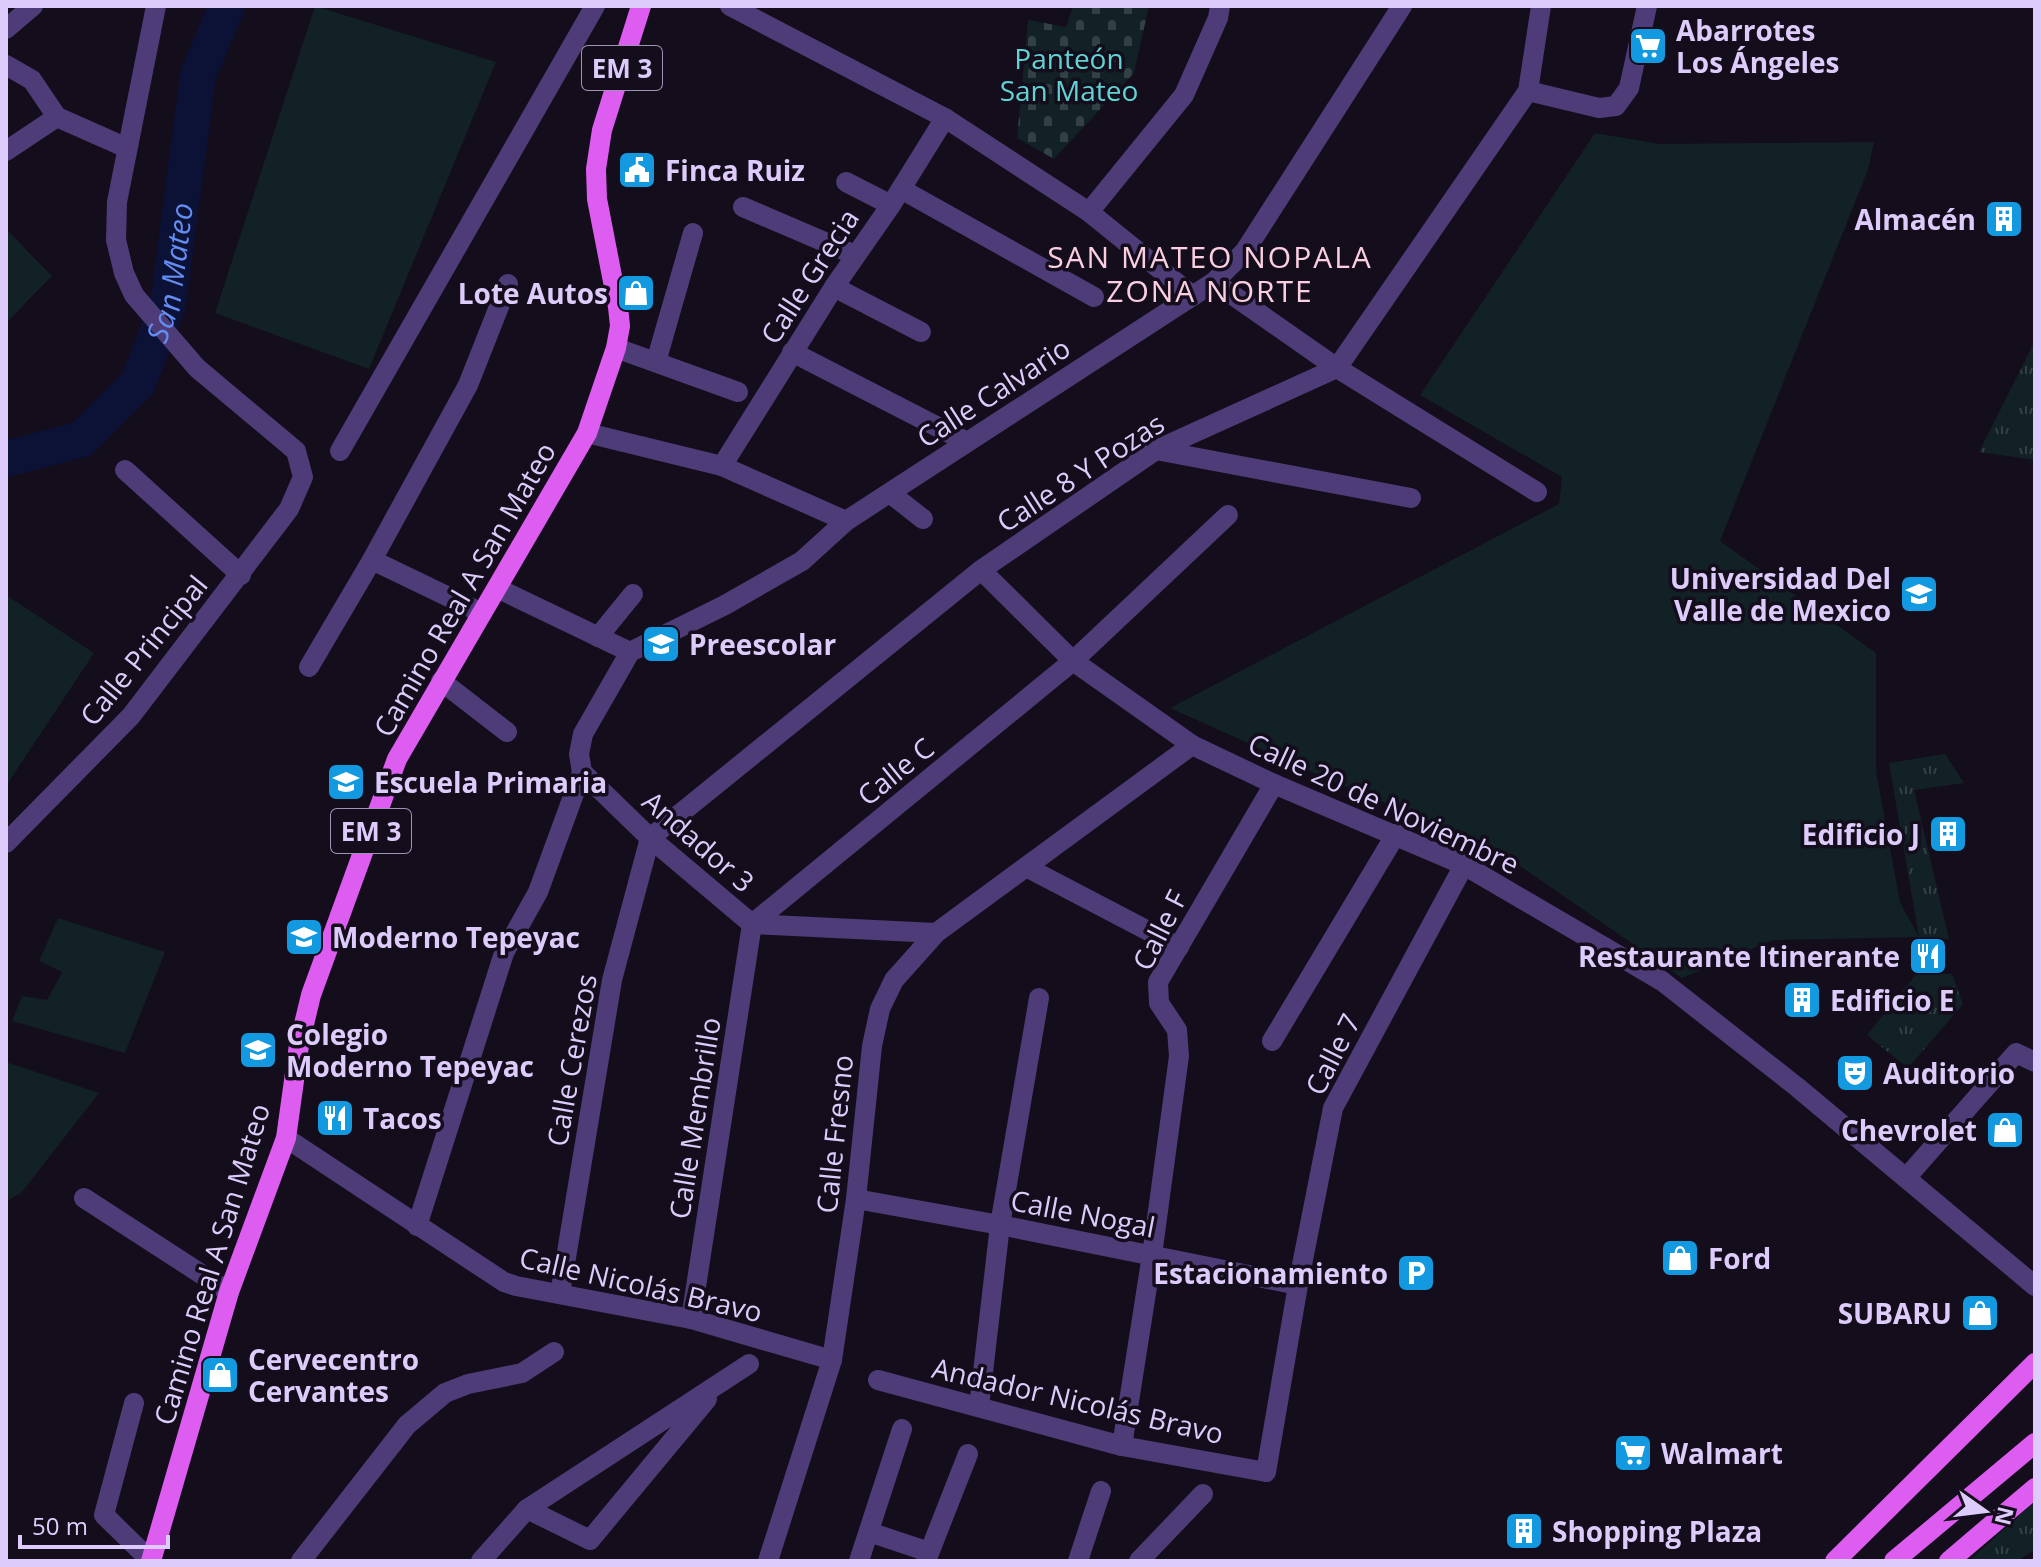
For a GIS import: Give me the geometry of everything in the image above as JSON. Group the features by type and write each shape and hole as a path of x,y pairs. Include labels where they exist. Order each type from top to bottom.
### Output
{"main road":[{"name":"Camino Real A San Mateo","path":"151,1561 229,1292 286,1138 299,1045 311,995 397,759 587,433 624,351 597,199 596,169 602,130 641,6"},
{"path":"1835,1561 2035,1363"},
{"path":"1894,1561 2035,1443"},
{"path":"1949,1561 2035,1488"}],"street":[{"path":"6,29 33,6"},
{"path":"6,65 32,80 57,117 127,148 156,6"},
{"path":"340,451 595,6"},
{"path":"730,6 945,118 1089,212 1193,296"},
{"path":"1089,212 1184,95 1218,18 1220,6"},
{"name":"Calle Calvario","path":"630,652 725,605 802,561 846,521 1214,282 1245,251 1402,6"},
{"path":"1337,368 1528,91 1541,6"},
{"path":"1528,91 1599,108 1616,106 1629,88 1647,6"},
{"path":"6,151 57,117"},
{"name":"Calle Grecia","path":"722,466 792,352 945,118"},
{"name":"Calle Principal","path":"6,843 131,716 289,509 303,477 296,451 197,368 134,295 124,273 116,240 117,202 127,148"},
{"path":"846,182 896,197 1094,297"},
{"path":"743,207 855,255"},
{"path":"656,362 693,233"},
{"path":"1214,282 1337,368 1537,492"},
{"path":"309,667 468,385 508,284"},
{"path":"834,287 921,332"},
{"path":"624,351 738,392"},
{"path":"792,352 967,442"},
{"name":"Calle 8 Y Pozas","path":"650,838 981,570 1156,450 1337,368"},
{"path":"587,433 722,466 846,521"},
{"path":"1156,450 1411,498"},
{"path":"125,470 241,575"},
{"path":"891,494 923,519"},
{"name":"Calle C","path":"752,924 1073,661 1228,515"},
{"path":"372,560 482,613"},
{"name":"Calle 20 de Noviembre","path":"981,570 1073,661 1192,745 1274,784 1464,865 1662,981 1797,1087 2035,1286"},
{"path":"417,1226 504,953 538,892 582,772 579,754 583,734 630,652 497,588"},
{"path":"598,637 633,594"},
{"path":"441,681 507,732"},
{"name":"Calle Fresno","path":"768,1561 832,1360 856,1199 872,1046 880,1009 894,980 936,933 1192,745"},
{"name":"Andador 3","path":"582,772 650,838 752,924 936,933"},
{"name":"Calle F","path":"1122,1446 1179,1056 1177,1030 1159,1003 1158,982 1274,784"},
{"path":"1272,1041 1396,834"},
{"name":"Calle Cerezos","path":"560,1294 612,980 650,838"},
{"name":"Calle 7","path":"1271,1481 1298,1285 1333,1108 1464,865"},
{"path":"1026,867 1179,947"},
{"name":"Calle Membrillo","path":"691,1319 752,924"},
{"path":"979,1407 1000,1225 1039,998"},
{"path":"1906,1178 2016,1053 2035,1062"},
{"name":"Calle Nicolás Bravo","path":"286,1138 504,1282 691,1319 832,1360"},
{"path":"84,1198 229,1292"},
{"name":"Calle Nogal","path":"856,1199 1298,1285"},
{"path":"301,1561 407,1425 445,1393 468,1384 522,1373 554,1352"},
{"path":"481,1561 527,1509 749,1364"},
{"name":"Andador Nicolás Bravo","path":"878,1380 1122,1446 1271,1481"},
{"path":"527,1509 590,1540 719,1384"},
{"path":"134,1403 104,1515 151,1561"},
{"path":"859,1561 902,1429"},
{"path":"869,1532 928,1556 968,1454"},
{"path":"1078,1561 1101,1491"},
{"path":"1139,1561 1203,1494"}],"green space":[{"path":"315,6 496,62 369,369 215,313"},
{"name":"Panteón San Mateo","path":"1073,6 1149,6 1134,73 1054,159 1017,138 1028,20 1066,27"},
{"path":"1595,133 1659,144 1874,142 1868,170 1720,541 1876,653 1876,771 1900,902 1919,937 1773,940 1682,978 1494,848 1323,777 1170,708 1559,504 1562,477 1420,395"},
{"path":"6,229 52,276 6,323"},
{"path":"2035,341 2035,460 1979,452"},
{"path":"6,595 94,653 6,786"},
{"path":"1945,754 1964,783 1914,790 1949,939 1919,937 1889,763"},
{"path":"58,918 165,952 125,1053 12,1021 22,996 47,1000 62,972 39,961"},
{"path":"1917,973 1952,974 1963,1004 1908,1068 1867,1035"},
{"path":"6,1062 99,1093 22,1192 6,1202"},
{"path":"2035,1501 2035,1550 2017,1561 1969,1561"}],"waterway":[{"name":"San Mateo","path":"6,459 82,439 138,383 168,305 198,75 227,6"}],"place":[{"name":"Abarrotes Los Ángeles","path":"1648,46"},
{"name":"Finca Ruiz","path":"637,170"},
{"name":"Almacén","path":"2004,219"},
{"name":"Lote Autos","path":"636,293"},
{"name":"Universidad Del Valle de Mexico","path":"1919,594"},
{"name":"Preescolar","path":"661,644"},
{"name":"Escuela Primaria","path":"346,782"},
{"name":"Edificio J","path":"1948,834"},
{"name":"Moderno Tepeyac","path":"304,937"},
{"name":"Restaurante Itinerante","path":"1928,956"},
{"name":"Edificio E","path":"1802,1000"},
{"name":"Colegio Moderno Tepeyac","path":"258,1050"},
{"name":"Auditorio","path":"1855,1073"},
{"name":"Tacos","path":"335,1118"},
{"name":"Chevrolet","path":"2005,1130"},
{"name":"Ford","path":"1680,1258"},
{"name":"Estacionamiento","path":"1416,1273"},
{"name":"SUBARU","path":"1980,1313"},
{"name":"Cervecentro Cervantes","path":"220,1375"},
{"name":"Walmart","path":"1633,1453"},
{"name":"Shopping Plaza","path":"1524,1531"}],"district":[{"name":"SAN MATEO NOPALA ZONA NORTE","path":"1210,273"}]}
